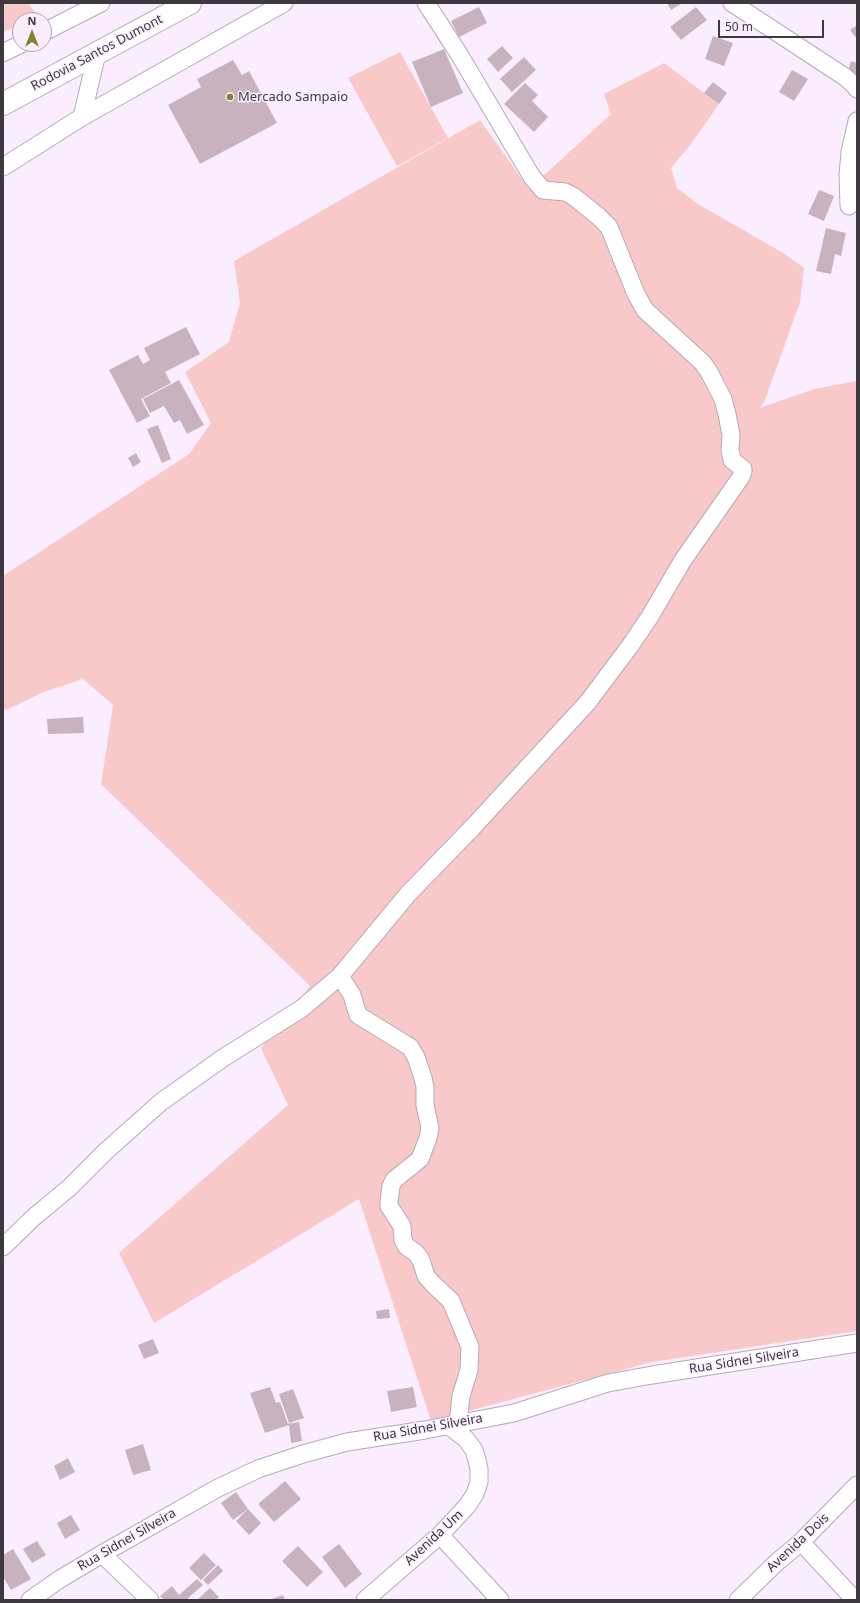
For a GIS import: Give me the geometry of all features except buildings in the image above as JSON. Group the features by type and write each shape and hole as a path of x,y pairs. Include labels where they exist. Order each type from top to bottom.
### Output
{"highway":[{"name":"Rodovia Santos Dumont","path":"3,104 97,54 184,4"}],"street":[{"path":"52,28 101,3"},
{"path":"3,167 82,117 284,3"},
{"path":"3,1247 161,1102 223,1058 301,1009 340,976 408,894 472,828 588,702 645,624 683,560 741,477 743,471 741,466 732,460 730,450 731,435 723,399 709,372 692,353 645,310 636,294 609,227 590,208 573,196 564,192 543,190 532,177 459,54 426,3"},
{"path":"732,3 845,77 854,84 857,89"},
{"path":"3,53 12,48"},
{"path":"82,117 97,54"},
{"path":"849,206 848,175 850,152 857,121"},
{"path":"340,976 352,995 358,1015 410,1047 416,1057 423,1078 425,1087 425,1106 430,1128 428,1138 420,1159 394,1180 391,1186 389,1206 404,1230 403,1240 406,1246 416,1253 421,1260 426,1276 451,1301 470,1347 469,1370 454,1425"},
{"name":"Rua Sidnei Silveira","path":"30,1600 60,1579 216,1489 258,1469 303,1454 347,1442 454,1425 514,1413 608,1383 857,1343"},
{"name":"Avenida Um","path":"365,1600 440,1535 467,1506 475,1494 479,1469 474,1450 454,1425"},
{"name":"Avenida Dois","path":"738,1600 776,1563 801,1542 857,1485"},
{"path":"440,1535 500,1600"},
{"path":"801,1542 855,1600"},
{"path":"102,1554 150,1600"}],"shaded area":[{"path":"3,3 28,3 35,12 12,12 12,28 3,32"},
{"path":"400,52 448,138 397,166 348,78"},
{"path":"664,63 719,104 691,144 671,168 677,188 698,204 783,253 804,268 800,302 765,400 760,408 814,389 857,381 857,1331 652,1362 431,1421 359,1199 154,1323 119,1253 288,1105 261,1048 310,986 101,784 113,705 83,679 44,692 6,710 3,707 3,576 189,454 211,423 185,372 229,342 240,303 234,261 480,120 529,189 611,114 604,94"}],"place":[{"name":"Mercado Sampaio","path":"230,97"}]}
